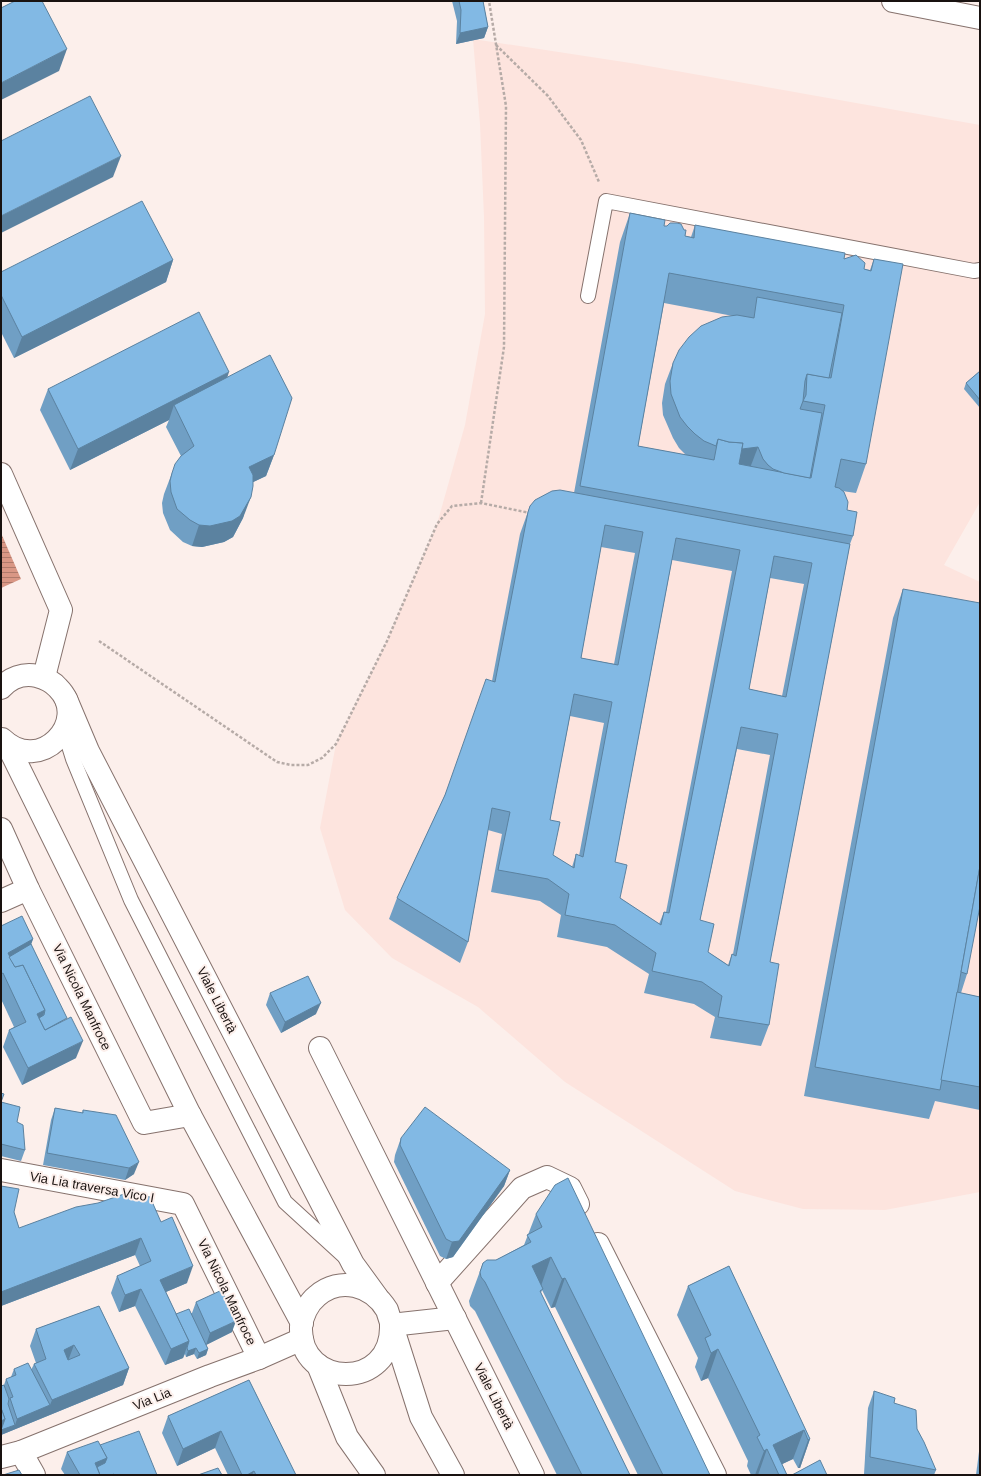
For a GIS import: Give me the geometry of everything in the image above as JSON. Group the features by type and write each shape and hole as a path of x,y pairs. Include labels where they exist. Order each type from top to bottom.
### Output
{"main road":[{"path":"893,1 980,18"},
{"path":"1,474 60,610 44,677 31,675 18,677 6,683 1,688"},
{"name":"Viale Libertà","path":"44,677 53,683 66,699 88,751 353,1264 387,1310 421,1417 453,1475"},
{"path":"4,741 17,750 28,752 49,746 58,739 68,720 66,699"},
{"name":"Viale Libertà","path":"4,741 190,1116 302,1331 308,1354 318,1365 331,1373 354,1375 369,1369 384,1355 390,1341 391,1325"},
{"name":"Via Nicola Manfroce","path":"1,829 28,889 144,1123 190,1116"},
{"path":"1,901 28,889"},
{"name":"Viale Libertà","path":"320,1048 533,1475"},
{"name":"Via Lia traversa Vico I","path":"1,1170 183,1204"},
{"path":"437,1283 522,1188 547,1177 570,1188 715,1475"},
{"name":"Via Nicola Manfroce","path":"183,1204 260,1358"},
{"name":"Viale Libertà","path":"302,1331 306,1308 324,1290 333,1286 341,1285 356,1286 364,1288 377,1297"},
{"path":"391,1325 455,1318"},
{"name":"Via Lia","path":"11,1455 210,1376 260,1358 302,1331"},
{"name":"Viale Libertà","path":"318,1365 347,1437 374,1475"},
{"path":"11,1455 34,1475"}],"lane":[{"path":"588,296 606,201 974,271 980,270"},
{"path":"64,730 73,759 131,900 285,1202 353,1264"}],"path":[{"path":"481,503 504,347 506,106 489,1"},
{"path":"496,45 548,96 581,140 606,201"},
{"path":"99,640 277,762 291,765 308,765 322,758 336,744 387,641 437,524 452,506 481,503 533,514"}],"shaded area":[{"path":"473,39 637,64 980,125 980,502 944,565 980,582 980,1192 885,1210 803,1209 735,1191 565,1082 478,1007 392,958 345,910 320,828 336,744 387,641 437,524 465,425 485,314 484,217 480,124"},
{"path":"1,533 21,579 1,588"}],"building":[{"path":"15,1 42,1 67,49 1,83 1,8"},
{"path":"459,1 483,1 488,27 460,33 461,10"},
{"path":"90,96 121,156 1,216 1,141"},
{"path":"142,201 173,260 22,337 1,295 1,272"},
{"path":"630,213 665,220 664,226 667,226 670,223 681,224 684,230 686,230 685,236 694,238 695,225 845,253 844,259 856,255 865,263 864,269 871,271 874,259 903,264 866,464 841,459 835,487 844,492 848,502 847,510 857,512 853,536 580,486","holes":["669,273 844,305 831,378 807,374 806,395 803,401 825,405 811,478 739,464 743,443 729,442 718,439 714,460 638,446"]},
{"path":"757,297 842,313 829,378 807,374 805,381 803,401 800,409 822,413 810,478 784,473 773,469 763,459 758,447 742,449 743,443 729,442 718,439 716,446 704,441 687,426 680,417 671,394 670,381 673,363 679,350 689,337 701,326 722,317 737,315 754,318"},
{"path":"199,312 229,372 78,449 48,389"},
{"path":"270,355 292,398 274,455 249,467 253,475 251,497 240,516 232,521 210,526 199,525 190,520 177,509 171,492 170,481 175,464 181,456 194,446 174,405"},
{"path":"980,371 980,400 966,383"},
{"path":"560,490 850,544 770,962 779,964 769,1025 718,1017 722,996 702,982 652,971 656,953 615,925 565,915 569,894 548,879 498,870 510,812 492,808 468,942 397,898 445,795 486,679 495,682 530,506 535,500 552,491","holes":["605,525 643,532 618,665 581,658","676,538 740,550 669,913 664,912 661,925 620,898 627,865 615,862","774,556 812,563 786,697 749,689","574,694 612,702 583,857 576,854 574,868 553,855 560,822 550,820","741,727 778,734 736,956 732,954 729,966 708,952 714,924 700,920"]},
{"path":"903,589 980,603 980,866 940,1090 815,1067"},
{"path":"980,866 980,906 967,974 961,972"},
{"path":"22,916 33,939 8,953 15,967 23,965 45,1010 37,1014 45,1030 71,1017 83,1041 28,1068 9,1030 26,1022 3,973 1,974 1,926"},
{"path":"31,944 67,1018 45,1030 39,1018 44,1015 45,1010 23,965 15,967 9,957"},
{"path":"308,976 321,1003 285,1022 270,993"},
{"path":"957,992 980,997 980,1087 941,1080"},
{"path":"1,1093 4,1094 1,1102"},
{"path":"1,1102 20,1107 17,1122 23,1125 25,1150 1,1144"},
{"path":"425,1107 510,1170 459,1241 452,1242 446,1239 400,1145 401,1138"},
{"path":"55,1108 83,1113 83,1110 116,1115 139,1162 129,1168 47,1153"},
{"path":"568,1178 710,1475 663,1475 565,1278 562,1279 551,1257 532,1266 543,1289 540,1291 630,1475 582,1475 485,1282 481,1277 480,1272 483,1263 487,1260 496,1260 531,1242 527,1235 542,1227 536,1214 555,1185"},
{"path":"1,1186 19,1189 14,1212 19,1228 76,1207 98,1203 124,1194 150,1197 161,1222 172,1217 193,1266 160,1280 189,1341 171,1349 141,1289 125,1295 117,1276 151,1261 141,1238 1,1292"},
{"path":"729,1266 810,1439 808,1440 804,1430 773,1445 787,1475 779,1475 767,1449 764,1451 757,1437 760,1435 718,1349 711,1353 705,1338 711,1335 688,1286"},
{"path":"222,1290 236,1321 210,1333 196,1302"},
{"path":"99,1306 129,1368 52,1400 34,1364 46,1359 36,1329","holes":["74,1345 80,1355 68,1360 64,1350"]},
{"path":"189,1309 208,1349 199,1353 196,1348 188,1351 187,1348 189,1341 176,1314"},
{"path":"28,1363 50,1405 17,1419 10,1398 13,1397 6,1379 16,1375 14,1369"},
{"path":"249,1380 296,1475 256,1475 254,1471 247,1475 242,1475 221,1431 183,1449 168,1416"},
{"path":"4,1385 15,1425 1,1430 5,1419 1,1408 1,1386"},
{"path":"874,1391 895,1398 894,1403 916,1410 917,1429 936,1470 870,1457"},
{"path":"1,1408 5,1419 1,1421"},
{"path":"139,1431 157,1475 100,1475 97,1467 105,1463 107,1458 100,1445"},
{"path":"98,1441 107,1458 95,1463 100,1475 80,1475 67,1452"},
{"path":"820,1460 827,1475 792,1475"},
{"path":"218,1468 222,1475 198,1475"},
{"path":"19,1470 22,1475 3,1475"}]}
